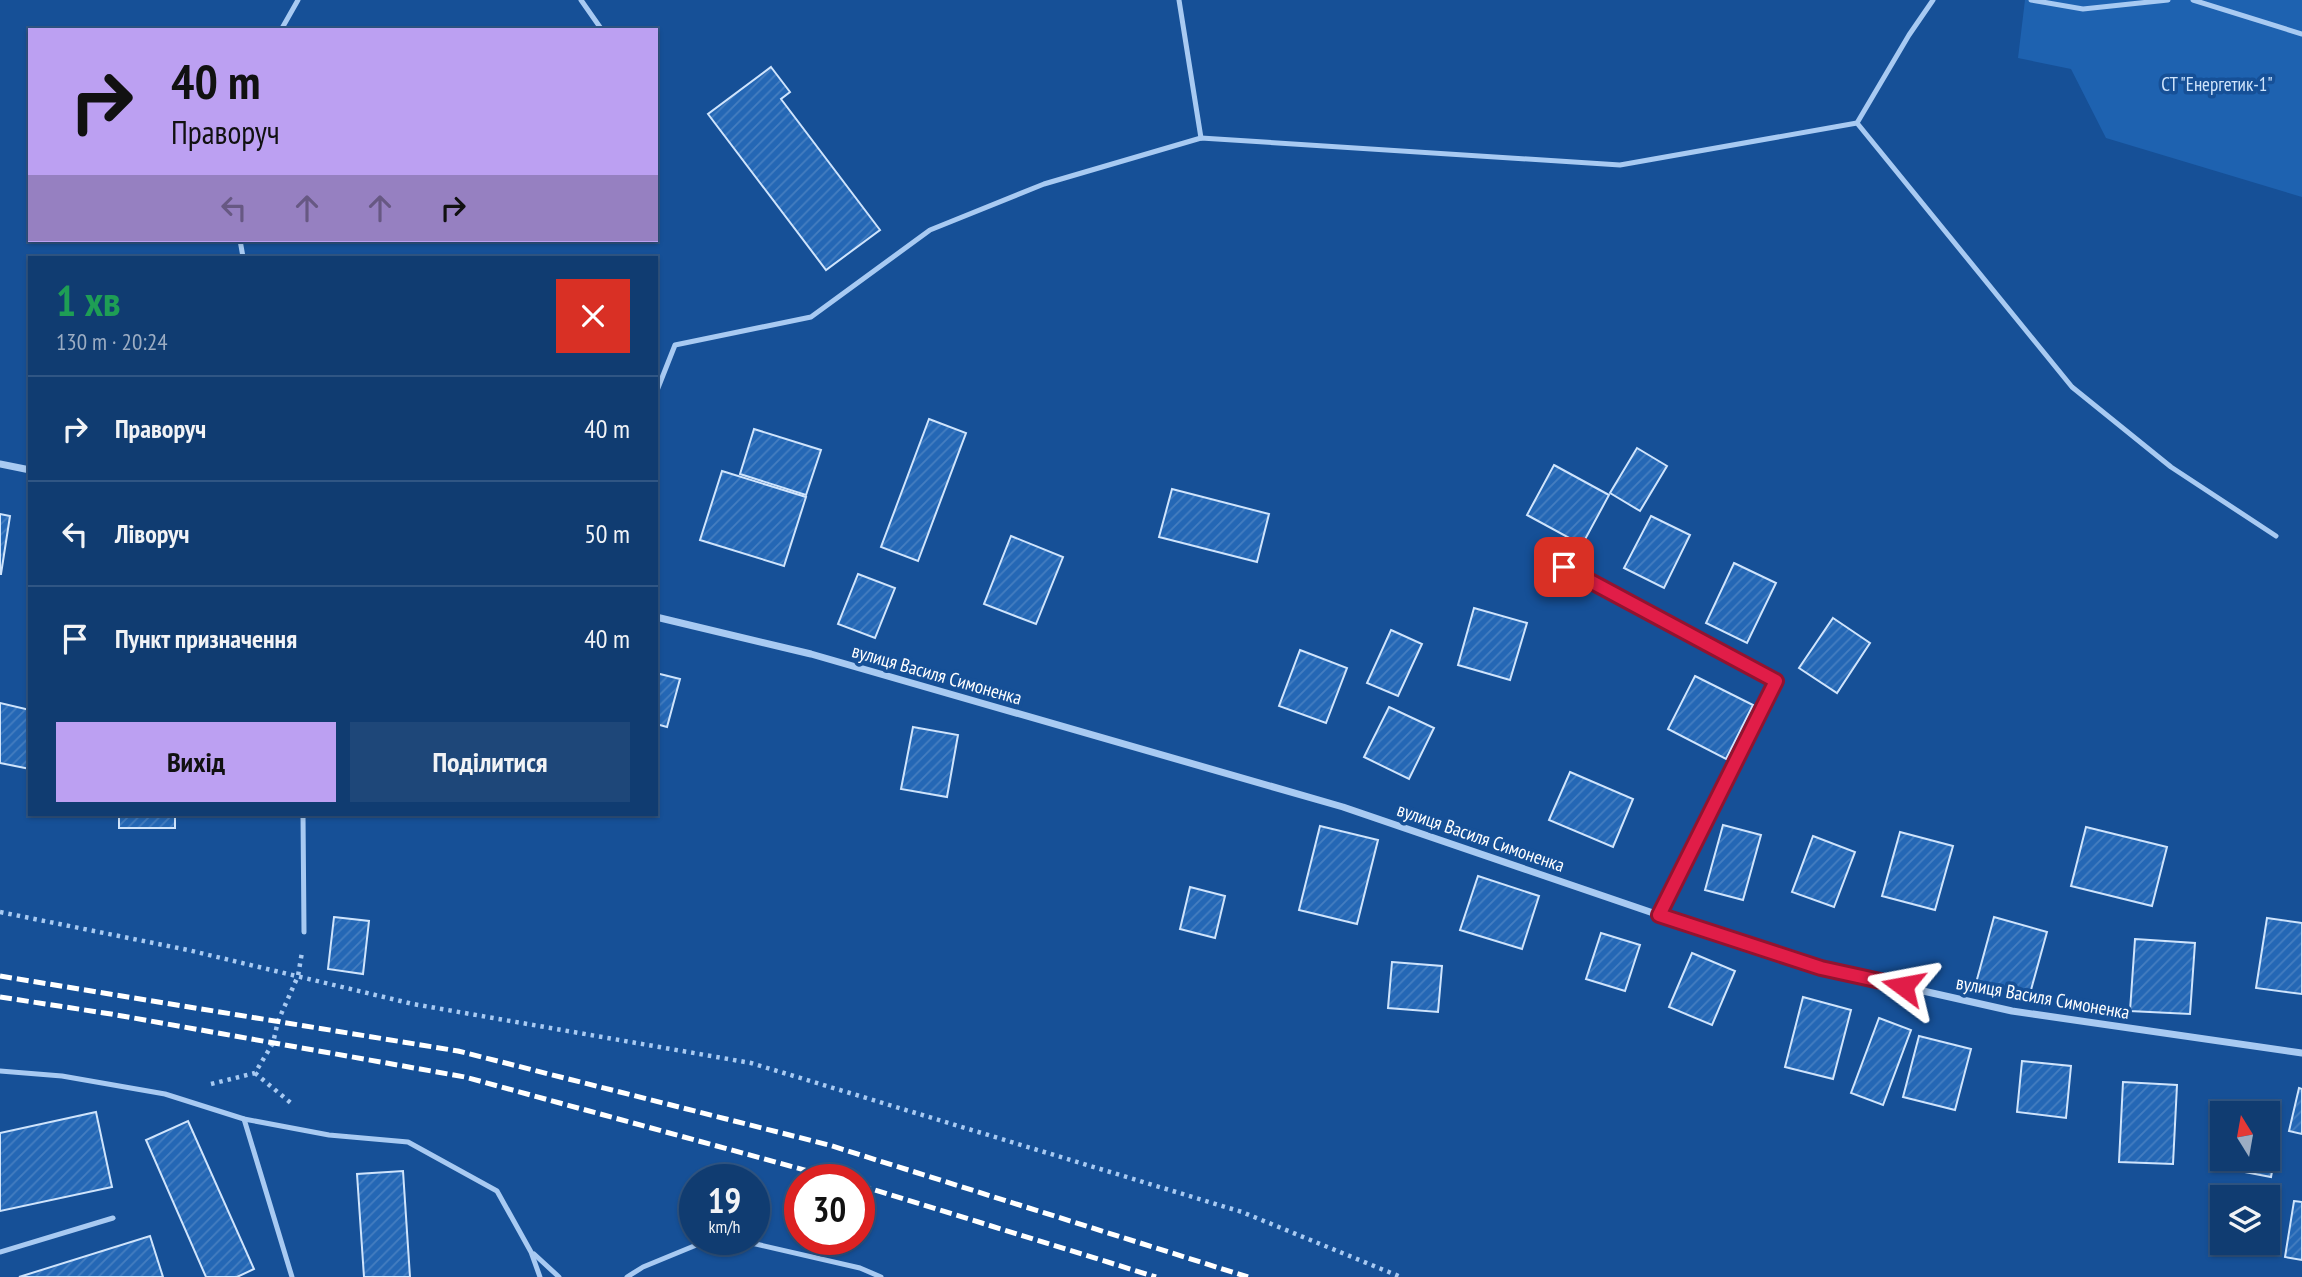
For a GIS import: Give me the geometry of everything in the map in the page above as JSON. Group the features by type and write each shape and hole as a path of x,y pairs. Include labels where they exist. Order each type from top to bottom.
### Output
{"street":[{"path":"0,464 28,470"},
{"name":"вулиця Василя Симоненка","path":"658,617 811,654 1343,807 1821,968 2012,1011 2302,1053"}],"lane":[{"path":"282,28 299,0"},
{"path":"581,0 601,28"},
{"path":"1180,0 1201,138"},
{"path":"658,388 675,345 811,317 930,230 1044,184 1201,138 1620,165 1857,123 1933,0"},
{"path":"2031,0 2083,9 2168,0"},
{"path":"2193,0 2302,34"},
{"path":"1857,123 2072,387 2171,467 2276,536"},
{"path":"1564,567 1776,681 1659,915"},
{"path":"303,816 304,932"},
{"path":"0,1071 62,1076 166,1094 244,1119 329,1136 408,1142 497,1191 531,1252 540,1277"},
{"path":"244,1119 292,1277"},
{"path":"0,1252 113,1219"},
{"path":"770,1247 859,1268 881,1277"},
{"path":"531,1252 559,1277"},
{"path":"627,1277 643,1266 679,1252"}],"path":[{"path":"0,912 188,950 413,1004 751,1063 1242,1212 1401,1277"},
{"path":"166,1094 255,1073 273,1043 278,1021 298,976 304,932"}],"green space":[{"name":"СТ \"Енергетик-1\"","path":"2025,0 2302,0 2302,197 2106,138 2071,69 2018,58"}],"building":[{"path":"771,67 790,92 781,99 880,230 826,270 708,114"},
{"path":"929,419 966,433 918,561 881,547"},
{"path":"754,429 821,450 806,495 740,474"},
{"path":"1637,448 1667,466 1640,511 1610,493"},
{"path":"1554,465 1609,495 1582,545 1527,515"},
{"path":"722,471 806,497 784,566 700,540"},
{"path":"1172,489 1269,514 1257,562 1159,537"},
{"path":"0,514 10,516 1,574 0,574"},
{"path":"1651,516 1690,535 1664,588 1624,568"},
{"path":"1011,536 1063,557 1036,624 984,604"},
{"path":"1734,563 1776,583 1747,643 1706,623"},
{"path":"858,574 895,588 875,638 838,624"},
{"path":"1474,608 1527,623 1510,680 1458,665"},
{"path":"1833,618 1870,643 1837,693 1799,668"},
{"path":"1391,630 1422,644 1398,696 1367,683"},
{"path":"1300,650 1347,668 1326,723 1279,706"},
{"path":"658,674 680,679 667,727 658,725"},
{"path":"1695,676 1753,705 1726,759 1668,729"},
{"path":"0,703 28,710 28,769 0,763"},
{"path":"1389,707 1434,728 1409,779 1364,757"},
{"path":"913,727 958,735 947,797 901,789"},
{"path":"1570,772 1633,799 1613,847 1549,820"},
{"path":"119,816 175,816 175,828 119,828"},
{"path":"1723,825 1761,835 1743,900 1705,890"},
{"path":"1320,826 1378,840 1357,924 1299,910"},
{"path":"2086,827 2167,847 2152,906 2071,886"},
{"path":"1900,832 1953,846 1935,910 1882,896"},
{"path":"1813,836 1855,852 1834,907 1792,892"},
{"path":"1478,876 1539,896 1522,949 1460,930"},
{"path":"1190,887 1225,896 1215,938 1180,929"},
{"path":"334,917 369,921 363,974 328,969"},
{"path":"1994,917 2047,932 2029,997 1976,983"},
{"path":"2267,918 2302,923 2302,994 2256,988"},
{"path":"1601,933 1640,945 1625,991 1586,979"},
{"path":"2135,939 2195,943 2190,1014 2130,1011"},
{"path":"1692,953 1735,971 1712,1025 1669,1007"},
{"path":"1392,962 1442,966 1438,1012 1388,1008"},
{"path":"1803,997 1851,1010 1833,1079 1785,1067"},
{"path":"1879,1018 1911,1030 1883,1105 1851,1093"},
{"path":"1919,1036 1971,1049 1955,1110 1903,1097"},
{"path":"2022,1061 2071,1066 2066,1118 2017,1112"},
{"path":"2123,1082 2177,1085 2173,1164 2119,1162"},
{"path":"2299,1088 2302,1089 2302,1134 2289,1131"},
{"path":"96,1112 112,1187 0,1211 0,1133"},
{"path":"188,1121 254,1269 237,1277 206,1277 146,1140"},
{"path":"403,1171 410,1277 364,1277 357,1174"},
{"path":"2239,1171 2272,1171 2271,1177"},
{"path":"2294,1201 2302,1202 2302,1260 2285,1257"},
{"path":"150,1236 163,1277 19,1277"}],"railway":[{"path":"0,976 458,1051 829,1145 1248,1277"},
{"path":"0,997 465,1077 784,1164"},
{"path":"875,1190 1156,1277"}],"route":[{"path":"1564,567 1776,681 1659,915 1821,968 1903,986"}]}
